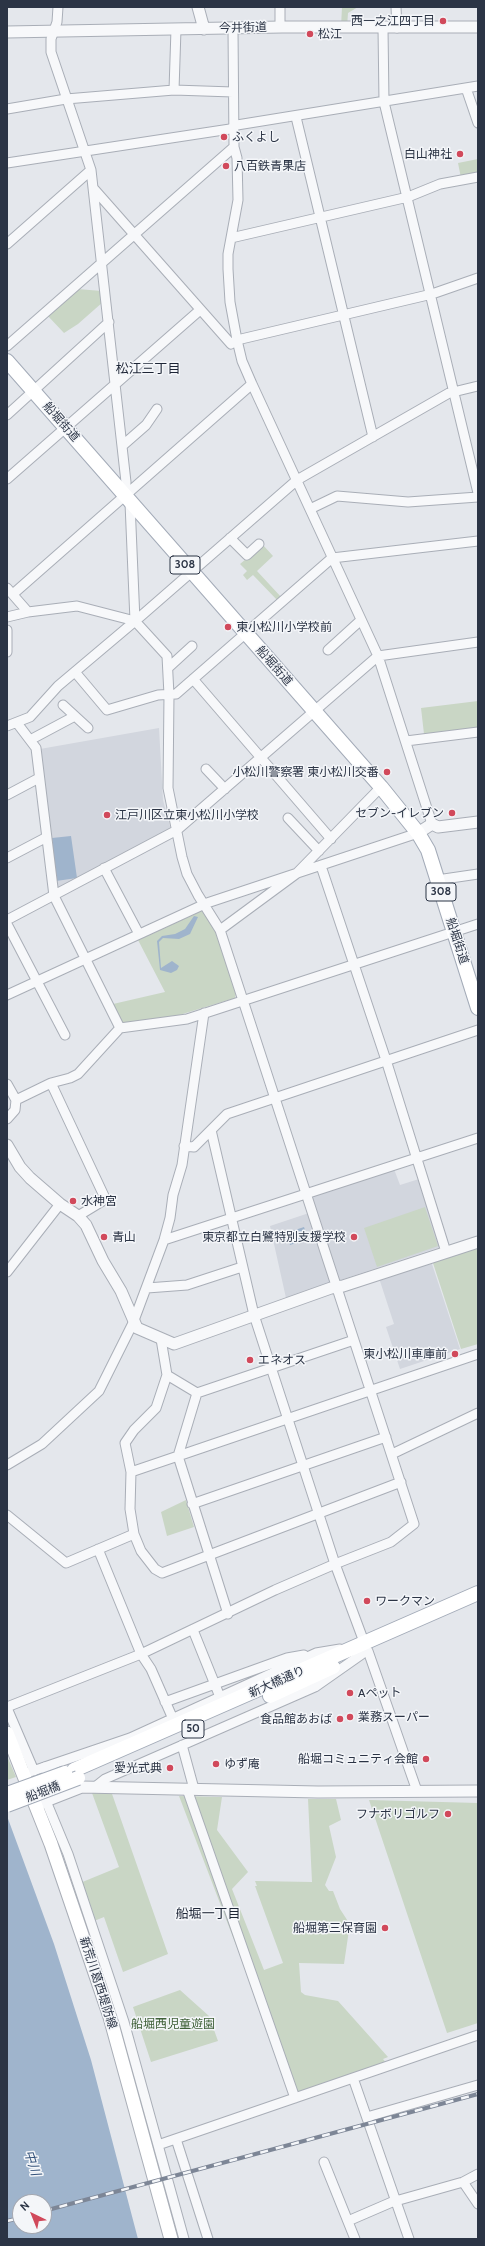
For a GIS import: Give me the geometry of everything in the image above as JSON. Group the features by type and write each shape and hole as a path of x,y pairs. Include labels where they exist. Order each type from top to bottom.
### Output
{"main road":[{"name":"船堀街道","path":"7,361 66,427 127,500 381,787 418,833 428,850 478,1008"},
{"name":"新大橋通り","path":"78,1778 306,1675 478,1593"},
{"name":"新大橋通り","path":"363,1648 478,1602"},
{"name":"新荒川葛西堤防線","path":"7,1733 34,1771 51,1844 110,2017 171,2239"},
{"name":"船堀橋","path":"7,1794 78,1778"},
{"name":"船堀橋","path":"7,1805 78,1778"}],"street":[{"path":"58,7 54,31 51,39 51,52 66,100 85,150 91,170 94,189 126,482 135,621"},
{"path":"198,7 204,29"},
{"path":"280,7 280,23 282,27"},
{"path":"396,7 397,28"},
{"name":"今井街道","path":"7,32 282,27 478,28"},
{"path":"383,28 384,102 432,294 453,392 478,493"},
{"path":"174,90 176,29"},
{"path":"233,29 234,147 237,158 238,200 231,238 228,269 230,302 242,361 378,656 432,824 438,827 478,822"},
{"path":"7,163 230,129 234,126 478,86"},
{"path":"466,88 478,123"},
{"path":"7,109 66,100 174,90 233,92"},
{"path":"296,117 373,437"},
{"path":"7,346 234,147"},
{"path":"7,244 91,170"},
{"path":"231,238 408,197 440,184 478,177"},
{"path":"94,189 231,344 237,340 432,294 478,278"},
{"path":"7,479 200,310"},
{"path":"7,415 109,322"},
{"path":"28,612 10,591 127,500 252,384"},
{"path":"7,726 30,717 58,686 192,572 296,480 453,392 478,386"},
{"path":"122,446 146,425 157,410"},
{"path":"310,509 337,496 408,502 478,497"},
{"path":"230,538 247,555 259,544"},
{"path":"75,672 107,710 158,695 176,694 332,558 478,541"},
{"path":"7,618 28,612 77,606 135,621 167,656 169,695 168,788 187,874 220,930 244,999 414,1524 391,1542 335,1564 141,1654 7,1707 34,1771"},
{"path":"328,650 361,620"},
{"path":"7,634 7,652"},
{"path":"7,920 177,830 378,656 478,642"},
{"path":"168,668 192,646"},
{"path":"193,679 331,838"},
{"path":"63,705 88,728"},
{"path":"30,740 75,716"},
{"path":"17,723 36,748 45,838 54,896 120,1028"},
{"path":"406,741 478,732"},
{"path":"206,769 225,789"},
{"path":"7,795 39,778"},
{"path":"220,930 296,874 381,787"},
{"path":"288,818 318,851"},
{"path":"7,995 204,904 418,833 432,824"},
{"path":"7,858 45,838"},
{"path":"321,866 352,964 386,1060 415,1158 446,1252"},
{"path":"104,868 139,934"},
{"path":"437,880 478,874"},
{"path":"7,924 65,1035"},
{"path":"16,1100 51,1083 70,1078 78,1074 120,1028 187,1019 204,1012 454,930 478,924"},
{"path":"7,1465 42,1444 99,1391 133,1323 164,1240 184,1146 204,1012"},
{"path":"184,1146 194,1147 227,1114 478,1030"},
{"path":"51,1083 104,1198 101,1202 78,1216"},
{"path":"7,1084 16,1100 15,1110 7,1119"},
{"path":"211,1130 254,1316 363,1648 417,1791"},
{"path":"164,1240 306,1192 478,1138"},
{"path":"7,1145 20,1167 30,1178 60,1204 78,1216 86,1225 103,1260 121,1291 133,1323 137,1328 174,1344 336,1287 478,1242"},
{"path":"7,1272 60,1204"},
{"path":"147,1288 187,1285 242,1267"},
{"path":"161,1339 167,1375 156,1408 134,1430 125,1443 131,1472 130,1509 134,1534 141,1551 155,1569 162,1573 401,1482"},
{"path":"167,1375 197,1393 354,1340"},
{"path":"131,1472 478,1354"},
{"path":"197,1393 178,1456 228,1614"},
{"path":"392,1454 478,1413"},
{"path":"192,1504 386,1437"},
{"path":"7,1515 66,1563 134,1534"},
{"path":"98,1549 141,1654 150,1669 173,1719"},
{"path":"193,1630 220,1697"},
{"path":"165,1702 286,1658 363,1648"},
{"path":"95,1787 105,1779 315,1687 363,1648"},
{"path":"34,1771 130,1738 316,1653"},
{"path":"182,1745 190,1789 294,2098"},
{"path":"34,1771 78,1778 95,1787 318,1792 478,1791"},
{"path":"78,1778 41,1803 68,1854 121,2015 184,2239"},
{"path":"158,2145 478,2035"},
{"path":"353,2078 409,2239"},
{"path":"367,2117 478,2085"},
{"path":"176,2139 208,2239"},
{"path":"324,2162 355,2239"},
{"path":"348,2220 396,2201 463,2182 478,2174"},
{"path":"463,2182 478,2204"}],"shaded area":[{"name":"江戸川区立東小松川小学校","path":"159,728 163,800 171,830 61,888 55,886 40,749"},
{"name":"東京都立白鷺特別支援学校","path":"394,1169 400,1185 419,1179 440,1247 286,1298 270,1226 315,1211 312,1199 316,1194"},
{"path":"431,1261 460,1349 400,1369 386,1327 394,1324 379,1278"}],"green space":[{"path":"342,7 358,7 348,13 347,27 341,27"},
{"path":"478,159 478,175 461,178 458,163"},
{"path":"77,289 102,291 103,302 78,324 64,333 47,315"},
{"path":"263,545 273,556 257,571 282,598 278,601 253,575 247,580 243,575 247,571 240,564"},
{"path":"478,701 478,728 424,734 421,708"},
{"path":"204,910 216,930 236,993 235,998 176,1016 127,1023 122,1022 113,1004 165,992 138,940"},
{"path":"425,1207 438,1246 377,1267 364,1228"},
{"path":"478,1245 478,1344 461,1349 432,1260"},
{"path":"186,1500 194,1527 167,1536 161,1512"},
{"path":"7,1756 16,1777 7,1780"},
{"path":"111,1791 168,1954 123,1972 104,1917 94,1921 80,1883 119,1867 92,1793"},
{"path":"179,1796 222,1797 217,1830 248,1872 232,1889 264,1970 283,1963 255,1886 257,1886 255,1881 312,1882 308,1799 336,1799 341,1820 329,1826 336,1857 325,1885 329,1891 333,1891 340,1909 353,1929 349,1930 344,1964 299,1963 301,1992 305,1995 338,2001 388,2057 383,2059 388,2065 295,2098 253,1973 247,1974"},
{"path":"369,1800 478,1803 478,2023 447,2033"},
{"name":"船堀西児童遊園","path":"180,1990 209,2016 218,2041 151,2062 133,2007"}],"water":[{"path":"71,836 77,878 56,881 52,838"},
{"path":"194,916 198,917 190,934 179,939 163,938 159,942 161,968 172,961 179,966 177,970 171,973 160,970 157,941 162,936 175,934 185,929"},
{"path":"304,1227 308,1239 290,1245 286,1233"},
{"name":"中川","path":"7,1816 54,1944 91,2060 138,2239 7,2239"}],"railway":[{"path":"52,2209 478,2094"},
{"path":"7,2221 12,2220"}],"place":[{"name":"西一之江四丁目","path":"443,21"},
{"name":"松江","path":"310,34"},
{"name":"ふくよし","path":"224,137"},
{"name":"白山神社","path":"460,154"},
{"name":"八百鉄青果店","path":"226,166"},
{"name":"東小松川小学校前","path":"228,627"},
{"name":"小松川警察署 東小松川交番","path":"387,772"},
{"name":"セブン-イレブン","path":"452,813"},
{"name":"江戸川区立東小松川小学校","path":"107,815"},
{"name":"水神宮","path":"73,1201"},
{"name":"青山","path":"104,1237"},
{"name":"東京都立白鷺特別支援学校","path":"354,1237"},
{"name":"東小松川車庫前","path":"455,1354"},
{"name":"エネオス","path":"250,1360"},
{"name":"ワークマン","path":"367,1601"},
{"name":"Aペット","path":"350,1693"},
{"name":"業務スーパー","path":"350,1717"},
{"name":"食品館あおば","path":"340,1719"},
{"name":"船堀コミュニティ会館","path":"426,1759"},
{"name":"ゆず庵","path":"216,1764"},
{"name":"愛光式典","path":"170,1768"},
{"name":"フナボリゴルフ","path":"448,1814"},
{"name":"船堀第三保育園","path":"385,1928"}],"district":[{"name":"松江三丁目","path":"148,369"},
{"name":"船堀一丁目","path":"208,1914"}]}
